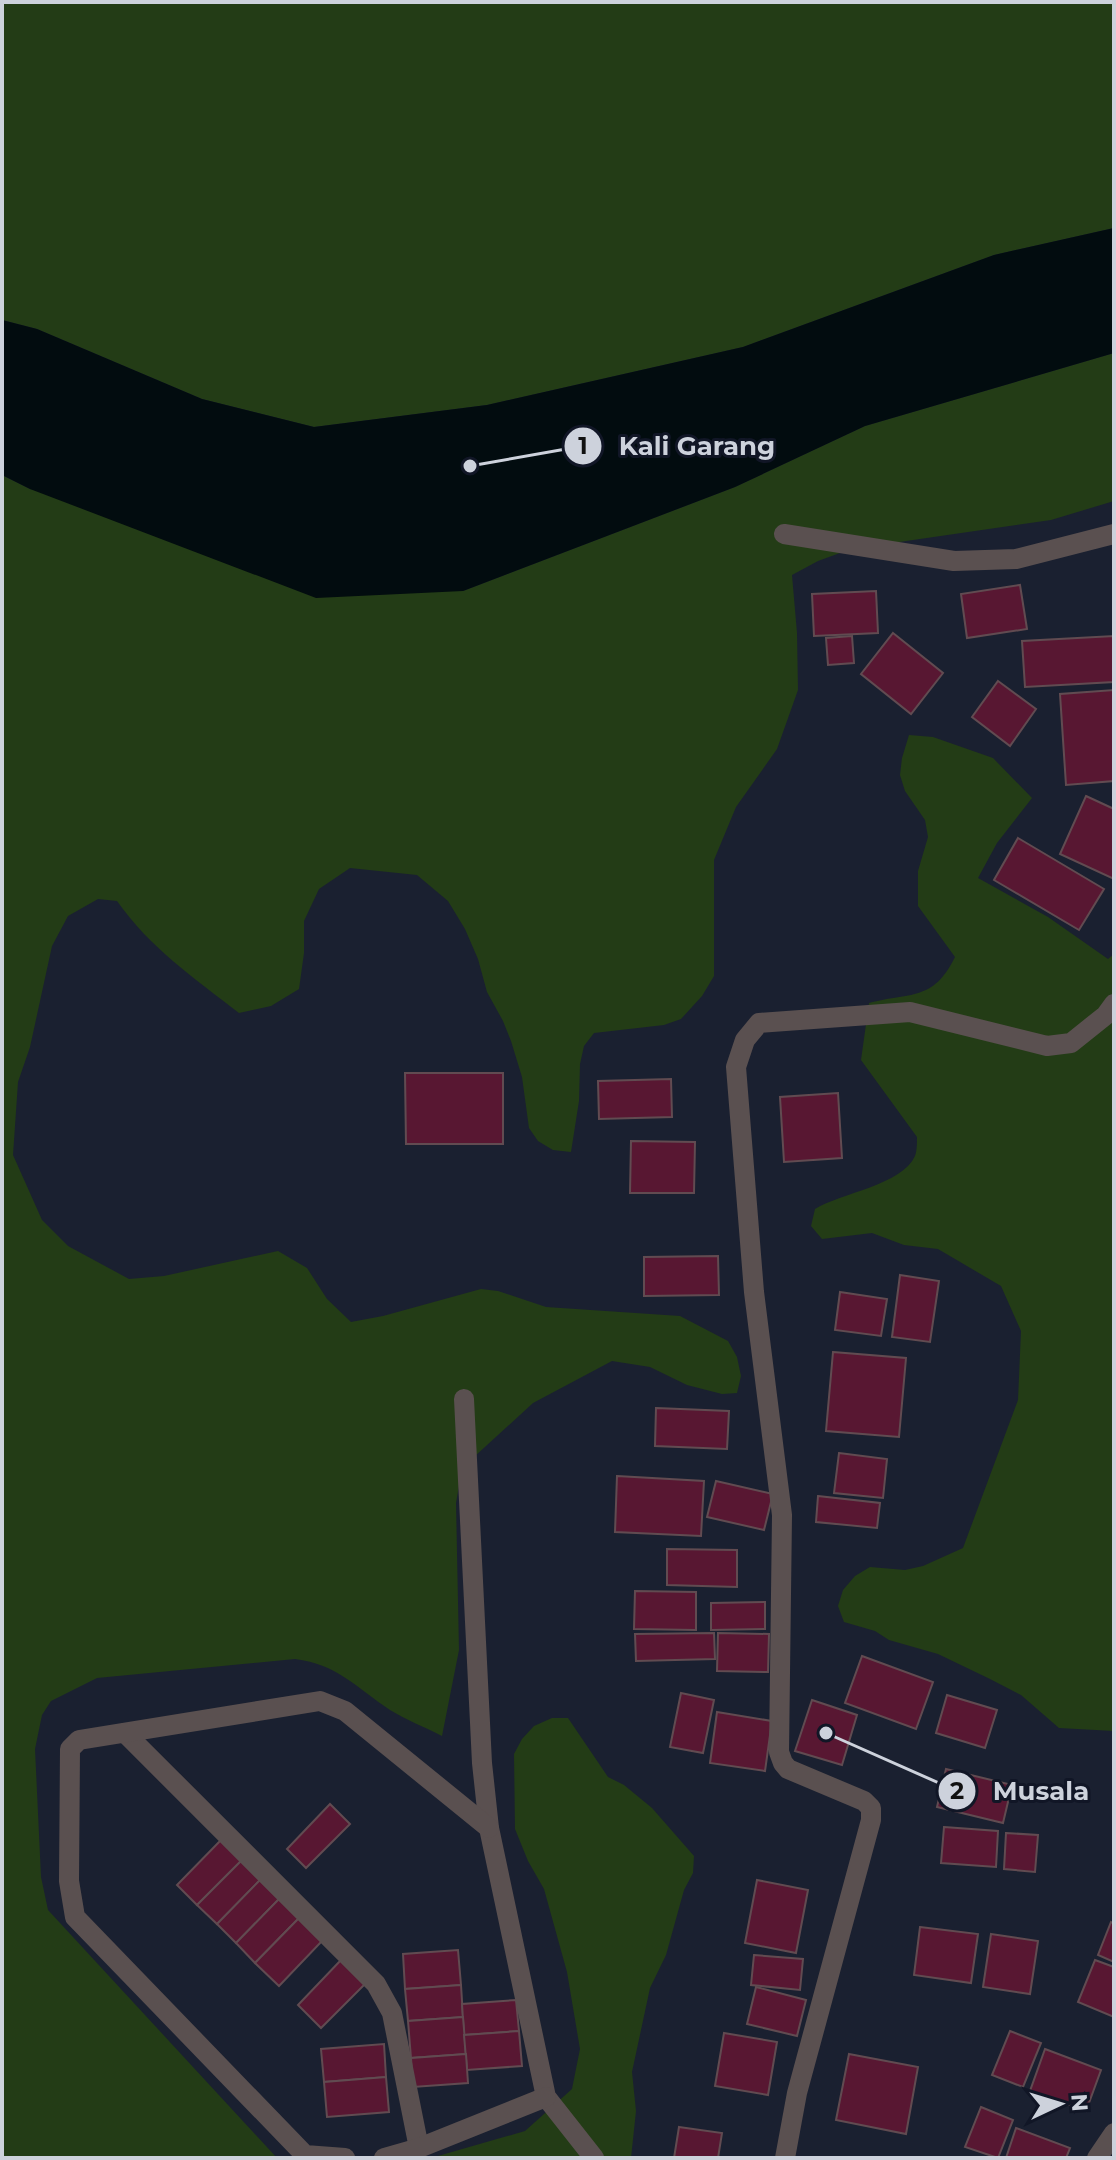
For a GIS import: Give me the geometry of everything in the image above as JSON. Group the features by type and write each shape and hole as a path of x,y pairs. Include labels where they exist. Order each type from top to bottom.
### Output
{"street":[{"path":"784,534 954,561 1016,559 1114,534"},
{"path":"785,2158 797,2093 871,1820 871,1808 864,1801 788,1769 779,1752 782,1515 754,1292 736,1067 745,1040 759,1023 910,1012 1047,1046 1071,1043 1106,1015 1114,1004"},
{"path":"464,1399 482,1763 489,1828 546,2097 594,2158"},
{"path":"345,2158 305,2155 75,1917 69,1881 70,1749 79,1740 320,1701 345,1711 489,1828"},
{"path":"125,1733 376,1984 392,2013 419,2148"},
{"path":"384,2158 419,2148 546,2097"},
{"path":"1097,2158 1114,2133"}],"green space":[{"path":"2,2 1114,2 1114,228 994,255 743,347 487,405 314,427 202,399 37,329 2,320"},
{"path":"1114,353 1114,501 1051,520 851,549 792,575 798,690 777,749 736,807 714,860 714,976 702,996 681,1019 664,1025 594,1033 584,1046 580,1064 579,1101 571,1152 553,1150 538,1141 529,1128 522,1077 511,1041 487,992 465,929 448,901 417,875 350,868 319,889 304,921 299,989 271,1006 239,1013 158,948 117,901 98,899 68,916 52,946 30,1047 18,1082 13,1155 42,1220 68,1246 129,1279 164,1276 278,1251 307,1268 327,1299 351,1322 481,1289 498,1291 546,1307 680,1316 728,1341 737,1357 741,1376 737,1393 722,1394 687,1385 650,1367 612,1361 533,1403 462,1468 456,1503 459,1650 442,1736 390,1710 335,1672 295,1659 97,1678 51,1701 42,1715 35,1749 41,1877 48,1910 277,2158 2,2158 2,475 30,489 463,591 735,487 865,426"},
{"path":"909,735 933,737 993,758 1032,798 997,843 978,878 1048,917 1108,959 1114,954 1114,1731 1059,1728 1021,1695 990,1679 938,1654 889,1640 875,1631 844,1622 838,1606 843,1590 855,1576 870,1567 905,1570 923,1566 963,1548 1018,1400 1021,1331 1001,1286 938,1249 904,1245 872,1233 822,1239 811,1226 815,1209 885,1181 908,1166 915,1156 917,1137 861,1060 869,1003 919,993 929,988 938,982 955,957 918,906 918,871 928,837 925,820 905,791 900,775"},
{"path":"552,1718 568,1718 608,1777 624,1785 652,1808 694,1856 693,1873 684,1890 666,1955 650,1988 632,2072 636,2111 631,2158 431,2158 525,2131 572,2089 580,2049 567,1972 544,1889 515,1829 514,1754 534,1726"}],"shaded area":[{"path":"1114,228 1114,353 865,426 735,487 463,591 316,598 30,489 2,475 2,320 37,329 202,399 314,427 487,405 743,347 994,255"}],"building":[{"path":"1020,585 1027,629 967,638 961,594"},
{"path":"876,591 878,633 814,636 812,594"},
{"path":"893,633 943,673 911,714 861,674"},
{"path":"852,636 854,663 828,665 826,638"},
{"path":"1114,636 1114,682 1025,687 1022,641"},
{"path":"998,681 1036,709 1010,746 972,717"},
{"path":"1114,690 1114,781 1066,785 1060,694"},
{"path":"1086,796 1114,809 1114,879 1060,854"},
{"path":"1018,838 1104,889 1079,930 994,880"},
{"path":"405,1073 503,1073 503,1144 406,1144"},
{"path":"671,1079 672,1117 599,1119 598,1081"},
{"path":"838,1093 842,1158 784,1162 780,1097"},
{"path":"631,1141 695,1142 694,1193 630,1193"},
{"path":"718,1256 719,1295 644,1296 644,1257"},
{"path":"900,1275 939,1281 930,1342 892,1337"},
{"path":"840,1292 887,1299 881,1336 835,1330"},
{"path":"833,1352 906,1358 899,1437 826,1431"},
{"path":"656,1408 729,1411 727,1449 655,1446"},
{"path":"839,1453 887,1459 883,1498 834,1493"},
{"path":"617,1476 704,1481 701,1536 615,1532"},
{"path":"716,1481 773,1494 764,1530 707,1517"},
{"path":"818,1496 880,1503 877,1528 816,1522"},
{"path":"667,1549 737,1550 737,1587 667,1585"},
{"path":"635,1591 696,1592 696,1630 634,1629"},
{"path":"765,1602 765,1629 711,1630 711,1603"},
{"path":"714,1633 715,1659 636,1661 635,1634"},
{"path":"718,1633 769,1634 768,1672 717,1671"},
{"path":"862,1656 933,1682 916,1729 845,1703"},
{"path":"681,1693 714,1700 703,1753 670,1747"},
{"path":"947,1695 997,1710 985,1748 936,1733"},
{"path":"812,1700 857,1715 842,1765 795,1751"},
{"path":"717,1712 772,1721 765,1771 710,1763"},
{"path":"946,1769 1012,1785 1003,1823 937,1807"},
{"path":"330,1804 350,1824 306,1868 287,1849"},
{"path":"944,1827 998,1831 996,1867 941,1863"},
{"path":"1006,1833 1038,1835 1035,1872 1004,1869"},
{"path":"221,1840 241,1861 197,1905 177,1885"},
{"path":"241,1861 260,1880 217,1924 197,1905"},
{"path":"260,1880 279,1899 236,1943 217,1924"},
{"path":"757,1880 808,1890 796,1953 745,1943"},
{"path":"279,1899 299,1918 255,1963 236,1943"},
{"path":"299,1918 322,1941 279,1986 255,1963"},
{"path":"1111,1922 1114,1924 1114,1962 1098,1955"},
{"path":"920,1927 978,1934 971,1983 914,1975"},
{"path":"991,1934 1038,1941 1030,1994 983,1987"},
{"path":"458,1950 461,1985 405,1989 403,1954"},
{"path":"754,1955 803,1959 800,1990 751,1985"},
{"path":"341,1960 365,1984 321,2028 298,2005"},
{"path":"1095,1960 1114,1967 1114,2017 1078,2002"},
{"path":"461,1985 463,2017 408,2021 405,1989"},
{"path":"756,1987 806,2000 797,2036 747,2024"},
{"path":"516,2000 519,2031 464,2035 462,2004"},
{"path":"463,2017 466,2054 411,2058 408,2021"},
{"path":"519,2031 522,2066 467,2070 464,2035"},
{"path":"1010,2031 1041,2043 1023,2087 992,2075"},
{"path":"724,2033 777,2042 768,2095 715,2086"},
{"path":"384,2044 386,2077 324,2082 321,2049"},
{"path":"1045,2049 1101,2070 1086,2111 1030,2091"},
{"path":"466,2054 468,2083 413,2087 411,2058"},
{"path":"849,2054 918,2067 906,2134 836,2120"},
{"path":"386,2077 389,2112 327,2117 324,2082"},
{"path":"981,2107 1013,2120 998,2158 965,2147"},
{"path":"679,2127 722,2133 718,2158 674,2158"},
{"path":"1016,2128 1070,2148 1066,2158 1006,2158"}],"place":[{"name":"Kali Garang","path":"470,466"},
{"name":"Musala","path":"826,1733"}]}
